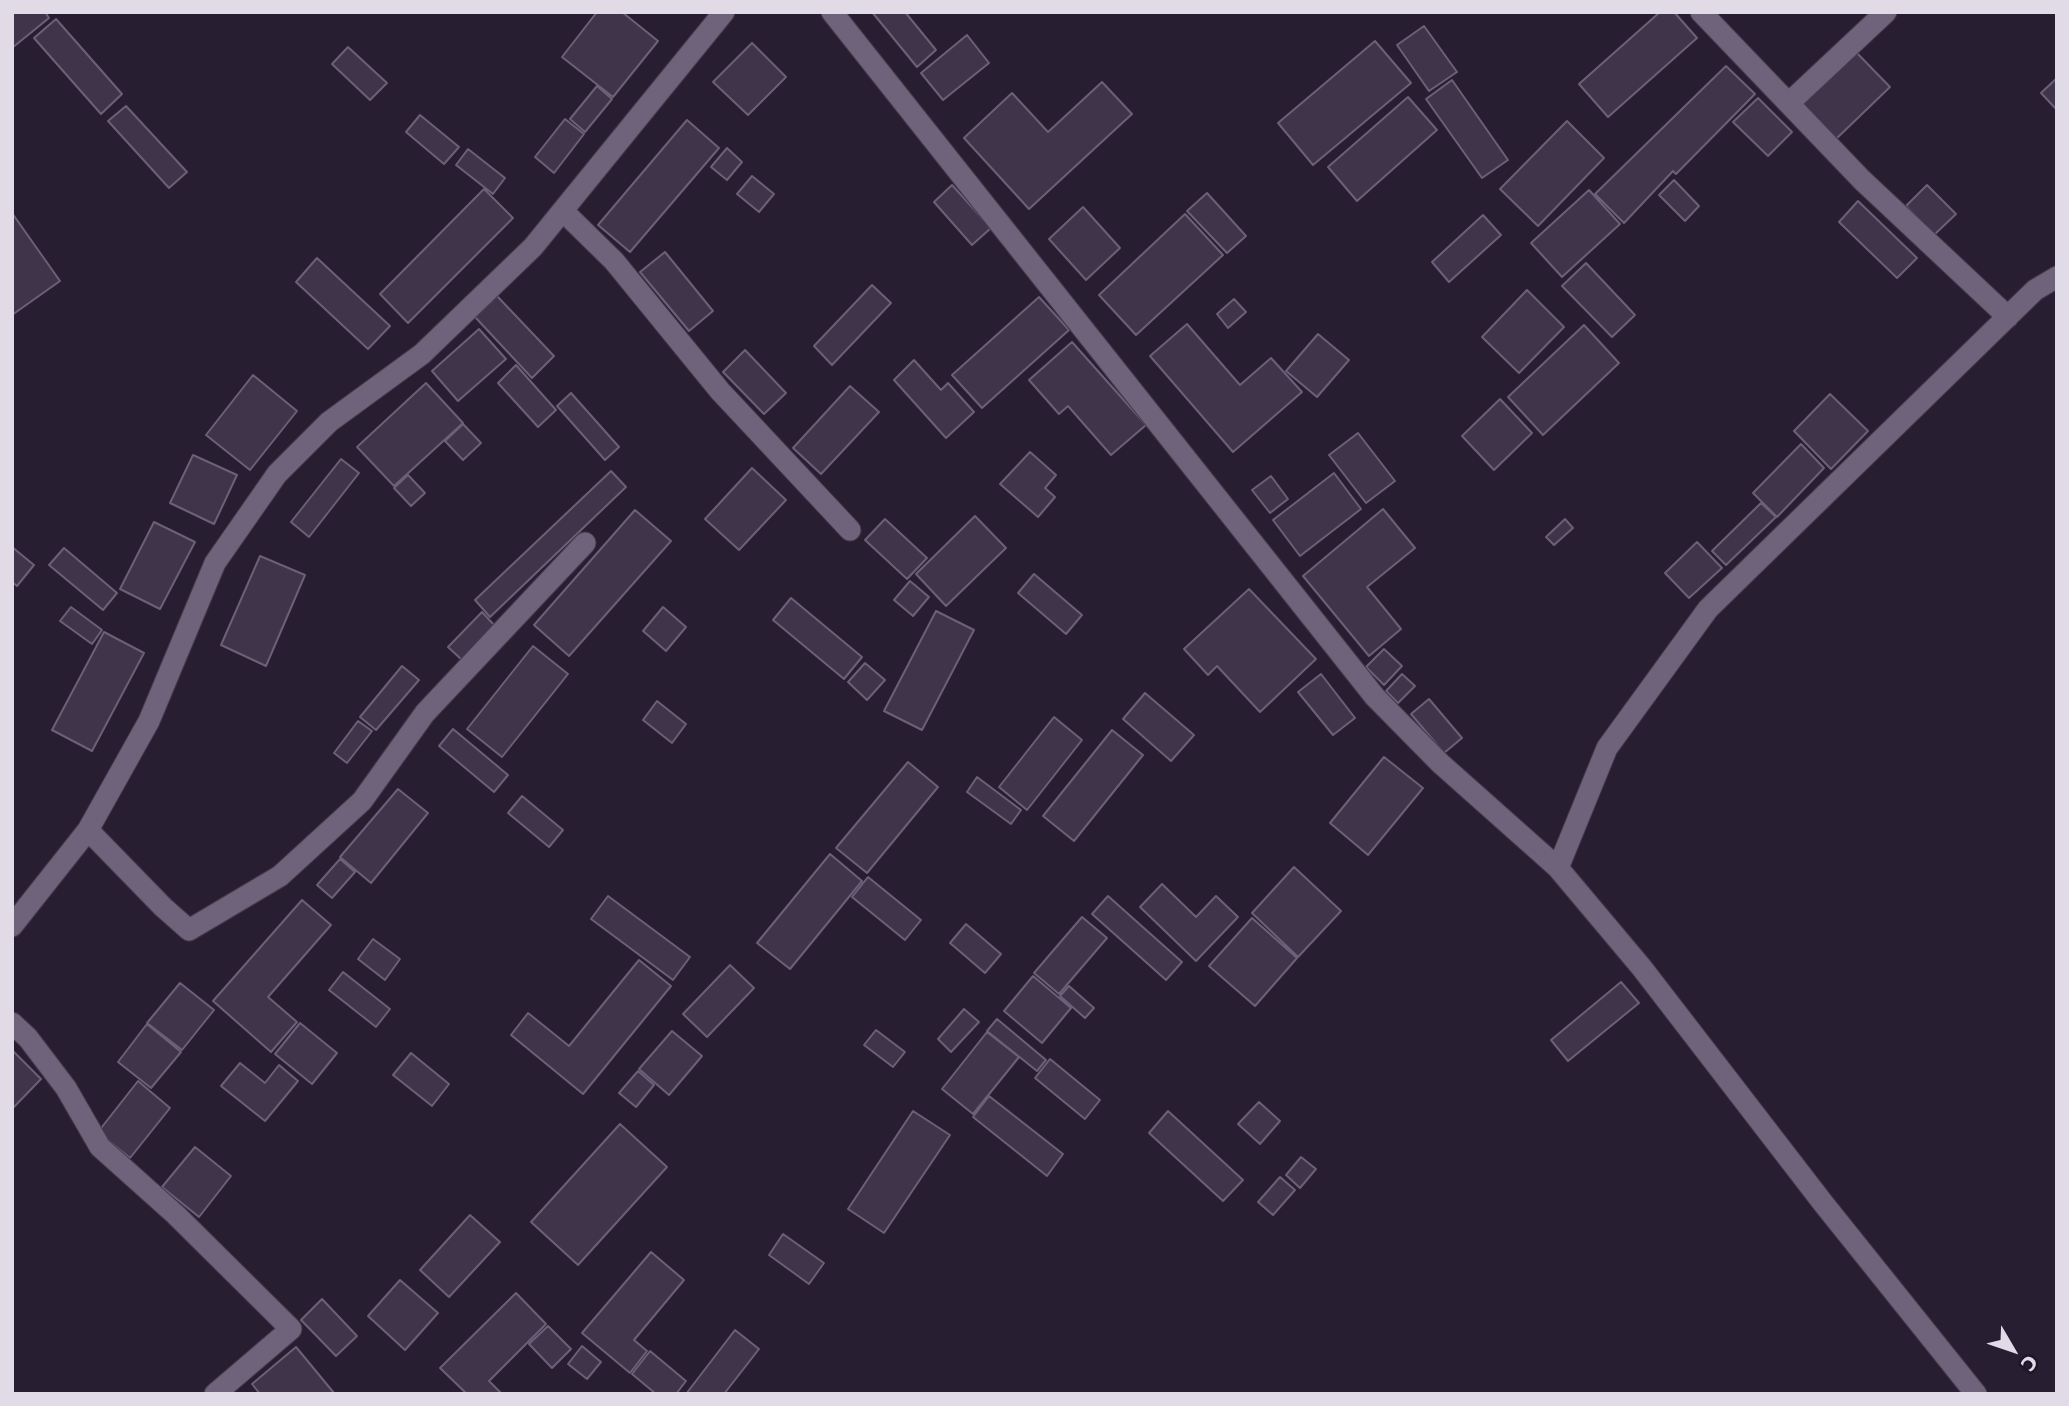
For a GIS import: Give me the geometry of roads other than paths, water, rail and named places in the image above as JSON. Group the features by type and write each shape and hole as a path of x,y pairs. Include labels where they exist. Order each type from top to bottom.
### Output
{"street":[{"path":"12,926 88,830 149,721 215,563 277,474 329,422 422,354 533,247 724,12"},
{"path":"832,12 1375,697 1440,763 1558,868 1642,968 1823,1203 1976,1394"},
{"path":"1701,12 1862,180 2008,317"},
{"path":"1789,103 1886,12"},
{"path":"563,211 614,261 720,391 850,530"},
{"path":"1558,868 1607,748 1707,609 2035,290 2057,276"},
{"path":"88,830 189,930 280,876 362,801 425,713 585,543"},
{"path":"12,1023 27,1038 65,1088 100,1147 176,1215 290,1329 215,1394"}]}
